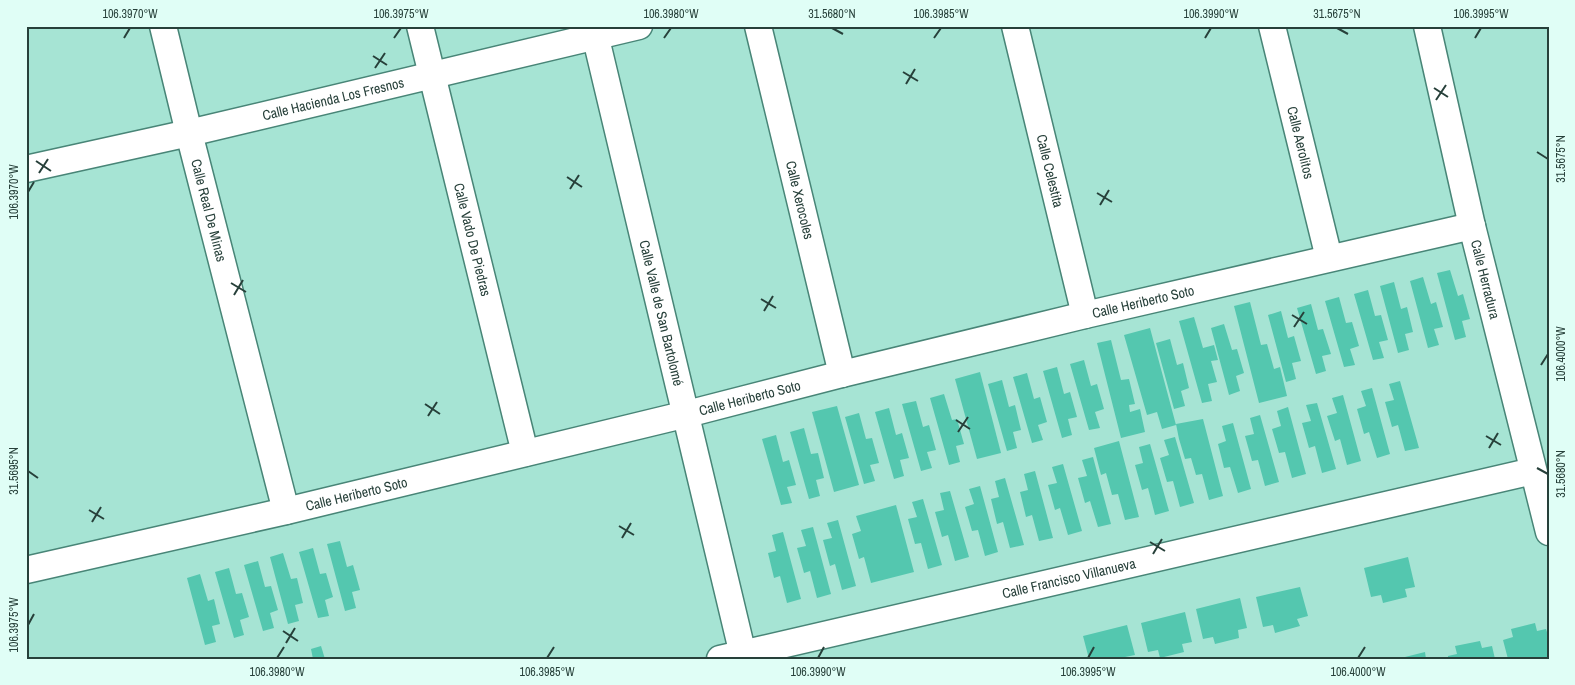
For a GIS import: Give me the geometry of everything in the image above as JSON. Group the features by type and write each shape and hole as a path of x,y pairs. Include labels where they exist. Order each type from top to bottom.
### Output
{"street":[{"name":"Calle Real De Minas","path":"163,26 188,133 286,511"},
{"name":"Calle Vado De Piedras","path":"420,26 525,453"},
{"name":"Calle Hacienda Los Fresnos","path":"26,169 188,133 431,75 595,32 639,26"},
{"name":"Calle Xerocoles","path":"758,26 842,374"},
{"name":"Calle Celestita","path":"1015,26 1085,315"},
{"name":"Calle Aerolitos","path":"1272,26 1329,258"},
{"name":"Calle Herradura","path":"1427,26 1472,226 1549,532"},
{"name":"Calle Valle de San Bartolomé","path":"595,32 687,414 735,657"},
{"name":"Calle Heriberto Soto","path":"26,570 286,511 1085,315 1472,226"},
{"name":"Calle Francisco Villanueva","path":"735,657 1533,470"}],"building":[{"path":"1450,270 1458,296 1463,294 1470,319 1462,321 1466,337 1455,340 1437,273"},
{"path":"1423,277 1431,304 1436,302 1443,327 1434,329 1439,345 1428,348 1410,281"},
{"path":"1394,282 1401,309 1407,307 1413,332 1405,334 1409,350 1398,353 1380,286"},
{"path":"1368,290 1375,316 1381,315 1388,340 1379,342 1384,358 1373,360 1354,294"},
{"path":"1339,297 1346,323 1352,322 1359,346 1350,349 1355,365 1344,367 1325,301"},
{"path":"1250,302 1261,345 1267,344 1274,369 1280,367 1287,396 1259,403 1234,306"},
{"path":"1311,304 1318,330 1323,329 1331,354 1322,356 1326,371 1316,374 1297,308"},
{"path":"1281,311 1288,338 1294,336 1301,361 1292,363 1296,379 1286,382 1268,315"},
{"path":"1194,317 1203,348 1214,345 1218,360 1211,361 1217,382 1208,384 1212,401 1202,403 1179,321"},
{"path":"1224,324 1232,350 1237,349 1244,373 1236,376 1240,391 1229,395 1211,328"},
{"path":"1150,328 1176,425 1162,429 1157,412 1147,415 1124,335"},
{"path":"1170,339 1177,365 1183,363 1189,388 1181,391 1185,406 1174,409 1156,343"},
{"path":"1111,340 1121,380 1129,379 1135,404 1129,405 1130,412 1140,409 1145,432 1121,438 1097,343"},
{"path":"1084,360 1091,386 1097,384 1104,409 1095,412 1100,428 1089,430 1070,364"},
{"path":"1057,367 1064,394 1070,392 1077,417 1068,419 1072,435 1062,438 1043,371"},
{"path":"980,372 1001,453 977,459 955,379"},
{"path":"1027,373 1034,399 1040,397 1047,422 1038,425 1043,440 1032,443 1013,377"},
{"path":"1002,380 1009,407 1015,405 1021,430 1013,432 1017,448 1007,451 988,384"},
{"path":"1400,381 1419,448 1405,451 1398,425 1392,427 1385,402 1394,400 1389,384"},
{"path":"1372,388 1390,454 1377,458 1369,432 1364,434 1357,409 1366,406 1361,391"},
{"path":"944,394 952,420 957,419 964,444 956,446 960,462 949,465 930,398"},
{"path":"1343,395 1361,461 1347,465 1340,439 1335,441 1327,416 1337,413 1332,398"},
{"path":"916,401 923,427 929,425 936,450 927,452 932,468 921,471 902,404"},
{"path":"1317,403 1336,469 1322,473 1315,446 1309,448 1302,423 1311,421 1306,405"},
{"path":"837,406 859,485 834,492 812,412"},
{"path":"1288,407 1306,474 1292,478 1285,452 1279,453 1272,429 1281,426 1277,411"},
{"path":"889,408 896,435 902,433 909,458 900,460 904,476 894,479 875,412"},
{"path":"859,413 866,439 872,438 879,463 870,465 875,481 864,484 845,417"},
{"path":"1260,415 1279,482 1265,486 1258,460 1252,461 1245,436 1254,434 1250,418"},
{"path":"1203,419 1223,496 1209,500 1202,474 1196,475 1191,458 1185,459 1176,424"},
{"path":"1233,423 1251,489 1238,493 1230,467 1224,468 1218,444 1226,441 1222,426"},
{"path":"804,428 811,454 818,453 824,478 816,480 820,496 809,499 790,432"},
{"path":"776,435 783,462 789,460 796,485 787,487 792,503 781,505 762,439"},
{"path":"1175,437 1194,503 1180,507 1173,481 1167,482 1160,458 1169,455 1164,440"},
{"path":"1119,441 1139,517 1125,520 1118,494 1112,495 1106,473 1101,475 1094,448"},
{"path":"1150,444 1169,511 1155,515 1148,488 1142,490 1135,465 1143,463 1139,447"},
{"path":"1093,457 1111,524 1098,527 1090,501 1085,503 1078,478 1087,476 1082,460"},
{"path":"1063,464 1082,531 1068,535 1060,508 1055,510 1048,485 1057,483 1052,467"},
{"path":"1035,471 1053,538 1039,541 1032,515 1026,517 1020,492 1028,490 1024,474"},
{"path":"1005,478 1024,545 1010,548 1003,522 997,524 991,499 999,497 995,481"},
{"path":"980,486 998,552 985,556 978,530 972,531 965,507 974,504 969,489"},
{"path":"950,491 969,557 955,561 948,535 942,537 935,512 944,510 940,493"},
{"path":"923,499 942,565 928,569 921,543 915,544 908,519 917,517 912,502"},
{"path":"896,505 914,572 871,583 864,557 859,559 852,534 861,531 856,516"},
{"path":"838,520 856,586 842,590 835,564 830,566 823,540 832,538 827,523"},
{"path":"813,527 831,594 817,598 810,571 804,573 797,548 806,546 801,530"},
{"path":"783,532 801,599 787,603 780,576 774,578 768,553 776,551 772,535"},
{"path":"340,541 347,567 353,565 360,590 352,592 356,608 345,611 327,544"},
{"path":"313,548 320,574 326,573 333,597 325,600 329,616 318,618 299,552"},
{"path":"283,553 291,579 297,578 303,603 295,605 299,621 288,624 270,557"},
{"path":"1408,557 1415,587 1405,589 1407,597 1383,603 1381,595 1371,597 1364,568"},
{"path":"258,561 265,587 271,586 278,610 270,613 274,628 263,631 244,565"},
{"path":"229,568 236,594 242,593 249,617 240,620 244,635 234,638 215,572"},
{"path":"200,574 208,601 214,599 220,624 212,626 216,642 205,645 187,578"},
{"path":"1300,587 1308,616 1297,619 1300,626 1275,633 1273,625 1263,627 1256,597"},
{"path":"1240,598 1247,628 1238,630 1239,638 1215,644 1213,637 1203,639 1196,609"},
{"path":"1185,612 1192,642 1182,644 1184,652 1160,658 1158,650 1148,652 1141,623"},
{"path":"1535,623 1537,631 1546,629 1549,638 1549,659 1508,659 1503,640 1513,637 1511,629"},
{"path":"1127,625 1135,655 1125,657 1125,659 1089,659 1083,636"},
{"path":"1480,641 1482,648 1492,646 1495,659 1448,659 1448,656 1457,654 1455,646"},
{"path":"321,646 325,659 313,659 311,649"},
{"path":"1425,652 1426,659 1401,659 1401,658"}]}
